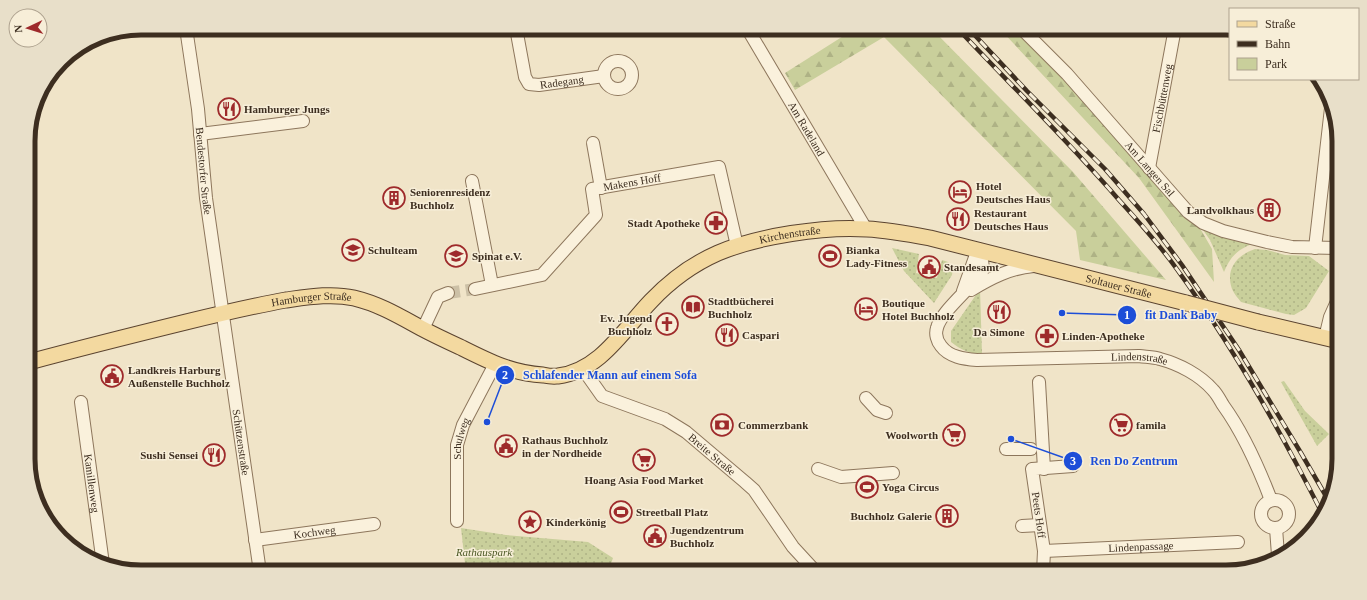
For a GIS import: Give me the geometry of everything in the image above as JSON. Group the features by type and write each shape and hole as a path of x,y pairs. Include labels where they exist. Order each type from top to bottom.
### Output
{"main road":[{"name":"Kirchenstraße","path":"583,369 599,357 651,301 699,263 716,254 737,246 776,236 811,231 866,229 911,234 1039,265"},
{"name":"Soltauer Straße","path":"1039,265 1332,340"},
{"name":"Hamburger Straße","path":"35,360 240,309 298,298 341,296 369,302 388,309 423,329 495,364 526,374 557,376 583,369"}],"street":[{"name":"Bendestorfer Straße","path":"187,35 200,134 206,198 222,313"},
{"name":"Radegang","path":"517,35 525,77 529,84 604,76"},
{"name":"Am Radeland","path":"751,35 866,229"},
{"name":"Am Langen Sal","path":"1028,35 1067,74 1188,212 1203,223 1223,231 1292,247 1332,248"},
{"name":"Fischbüttenweg","path":"1149,168 1174,35"},
{"path":"200,134 303,121"},
{"path":"1315,248 1330,121"},
{"path":"593,143 601,188"},
{"name":"Makens Hoff","path":"475,289 542,274 596,215 592,189 719,168 737,246"},
{"path":"472,181 492,285"},
{"path":"962,296 978,249"},
{"path":"962,296 998,274 1021,267 1039,265"},
{"path":"423,329 438,297 448,293"},
{"name":"Lindenstraße","path":"962,296 940,320 936,330 938,342 948,352 958,358 970,360 1139,356 1160,359 1180,366 1196,376 1212,389 1229,413 1245,440 1271,500"},
{"path":"1332,311 1330,316 1332,340"},
{"name":"Schützenstraße","path":"222,313 259,565"},
{"name":"Schulweg","path":"457,522 457,445 463,426 495,364"},
{"name":"Breite Straße","path":"583,369 602,396 665,419 686,432 745,482 754,490 794,547 810,565"},
{"path":"1039,382 1044,469 1073,466"},
{"path":"866,398 877,410 886,412"},
{"name":"Kamillenweg","path":"81,402 102,558"},
{"path":"1006,449 1031,449"},
{"path":"818,469 841,477 893,473"},
{"name":"Peets Hoff","path":"1041,565 1044,551 1032,469 1044,469"},
{"path":"1277,499 1284,502 1288,507 1290,513 1288,521 1283,526 1276,528 1269,527 1261,516 1262,509 1265,504 1271,500 1277,499"},
{"name":"Kochweg","path":"255,540 374,524"},
{"path":"1022,526 1040,525"},
{"path":"1276,528 1278,552"},
{"name":"Lindenpassage","path":"1044,551 1238,542"}],"green space":[{"path":"845,35 938,35 1073,172 1166,280 1080,260 1076,231 884,37 795,90 785,73"},
{"path":"1006,35 1027,35 1188,212 1212,249 1214,282 1139,178"},
{"path":"1203,230 1252,244 1242,249 1235,255 1229,262 1224,272 1210,240"},
{"path":"892,248 919,254 916,273 937,278 942,260 948,262 953,268 952,275 934,303 904,271"},
{"path":"1255,249 1267,250 1285,255 1309,256 1329,271 1306,308 1294,315 1241,302 1232,289 1230,282 1231,269 1238,259"},
{"path":"980,289 982,354 966,351 951,342 951,331"},
{"path":"1284,381 1305,411 1329,434 1317,446 1281,382"},
{"name":"Rathauspark","path":"461,528 506,535 588,542 613,558 610,565 465,565"}],"tunnel":[{"path":"448,293 475,289"}],"railway":[{"path":"964,35 1079,156 1156,242 1169,259 1197,297 1254,388 1272,418 1320,509"},
{"path":"975,35 1027,91 1105,169 1144,214 1182,265 1239,350 1325,495"}],"place":[{"name":"Hamburger Jungs","path":"229,109"},
{"name":"Hotel Deutsches Haus","path":"960,192"},
{"name":"Seniorenresidenz Buchholz","path":"394,198"},
{"name":"Landvolkhaus","path":"1269,210"},
{"name":"Restaurant Deutsches Haus","path":"958,219"},
{"name":"Stadt Apotheke","path":"716,223"},
{"name":"Schulteam","path":"353,250"},
{"name":"Spinat e.V.","path":"456,256"},
{"name":"Bianka Lady-Fitness","path":"830,256"},
{"name":"Standesamt","path":"929,267"},
{"name":"Stadtbücherei Buchholz","path":"693,307"},
{"name":"Boutique Hotel Buchholz","path":"866,309"},
{"name":"Da Simone","path":"999,312"},
{"name":"fit Dank Baby","path":"1062,313"},
{"name":"Ev. Jugend Buchholz","path":"667,324"},
{"name":"Caspari","path":"727,335"},
{"name":"Linden-Apotheke","path":"1047,336"},
{"name":"Landkreis Harburg Außenstelle Buchholz","path":"112,376"},
{"name":"Schlafender Mann auf einem Sofa","path":"487,422"},
{"name":"Commerzbank","path":"722,425"},
{"name":"famila","path":"1121,425"},
{"name":"Woolworth","path":"954,435"},
{"name":"Ren Do Zentrum","path":"1011,439"},
{"name":"Rathaus Buchholz in der Nordheide","path":"506,446"},
{"name":"Sushi Sensei","path":"214,455"},
{"name":"Hoang Asia Food Market","path":"644,460"},
{"name":"Yoga Circus","path":"867,487"},
{"name":"Streetball Platz","path":"621,512"},
{"name":"Buchholz Galerie","path":"947,516"},
{"name":"Kinderkönig","path":"530,522"},
{"name":"Jugendzentrum Buchholz","path":"655,536"}]}
